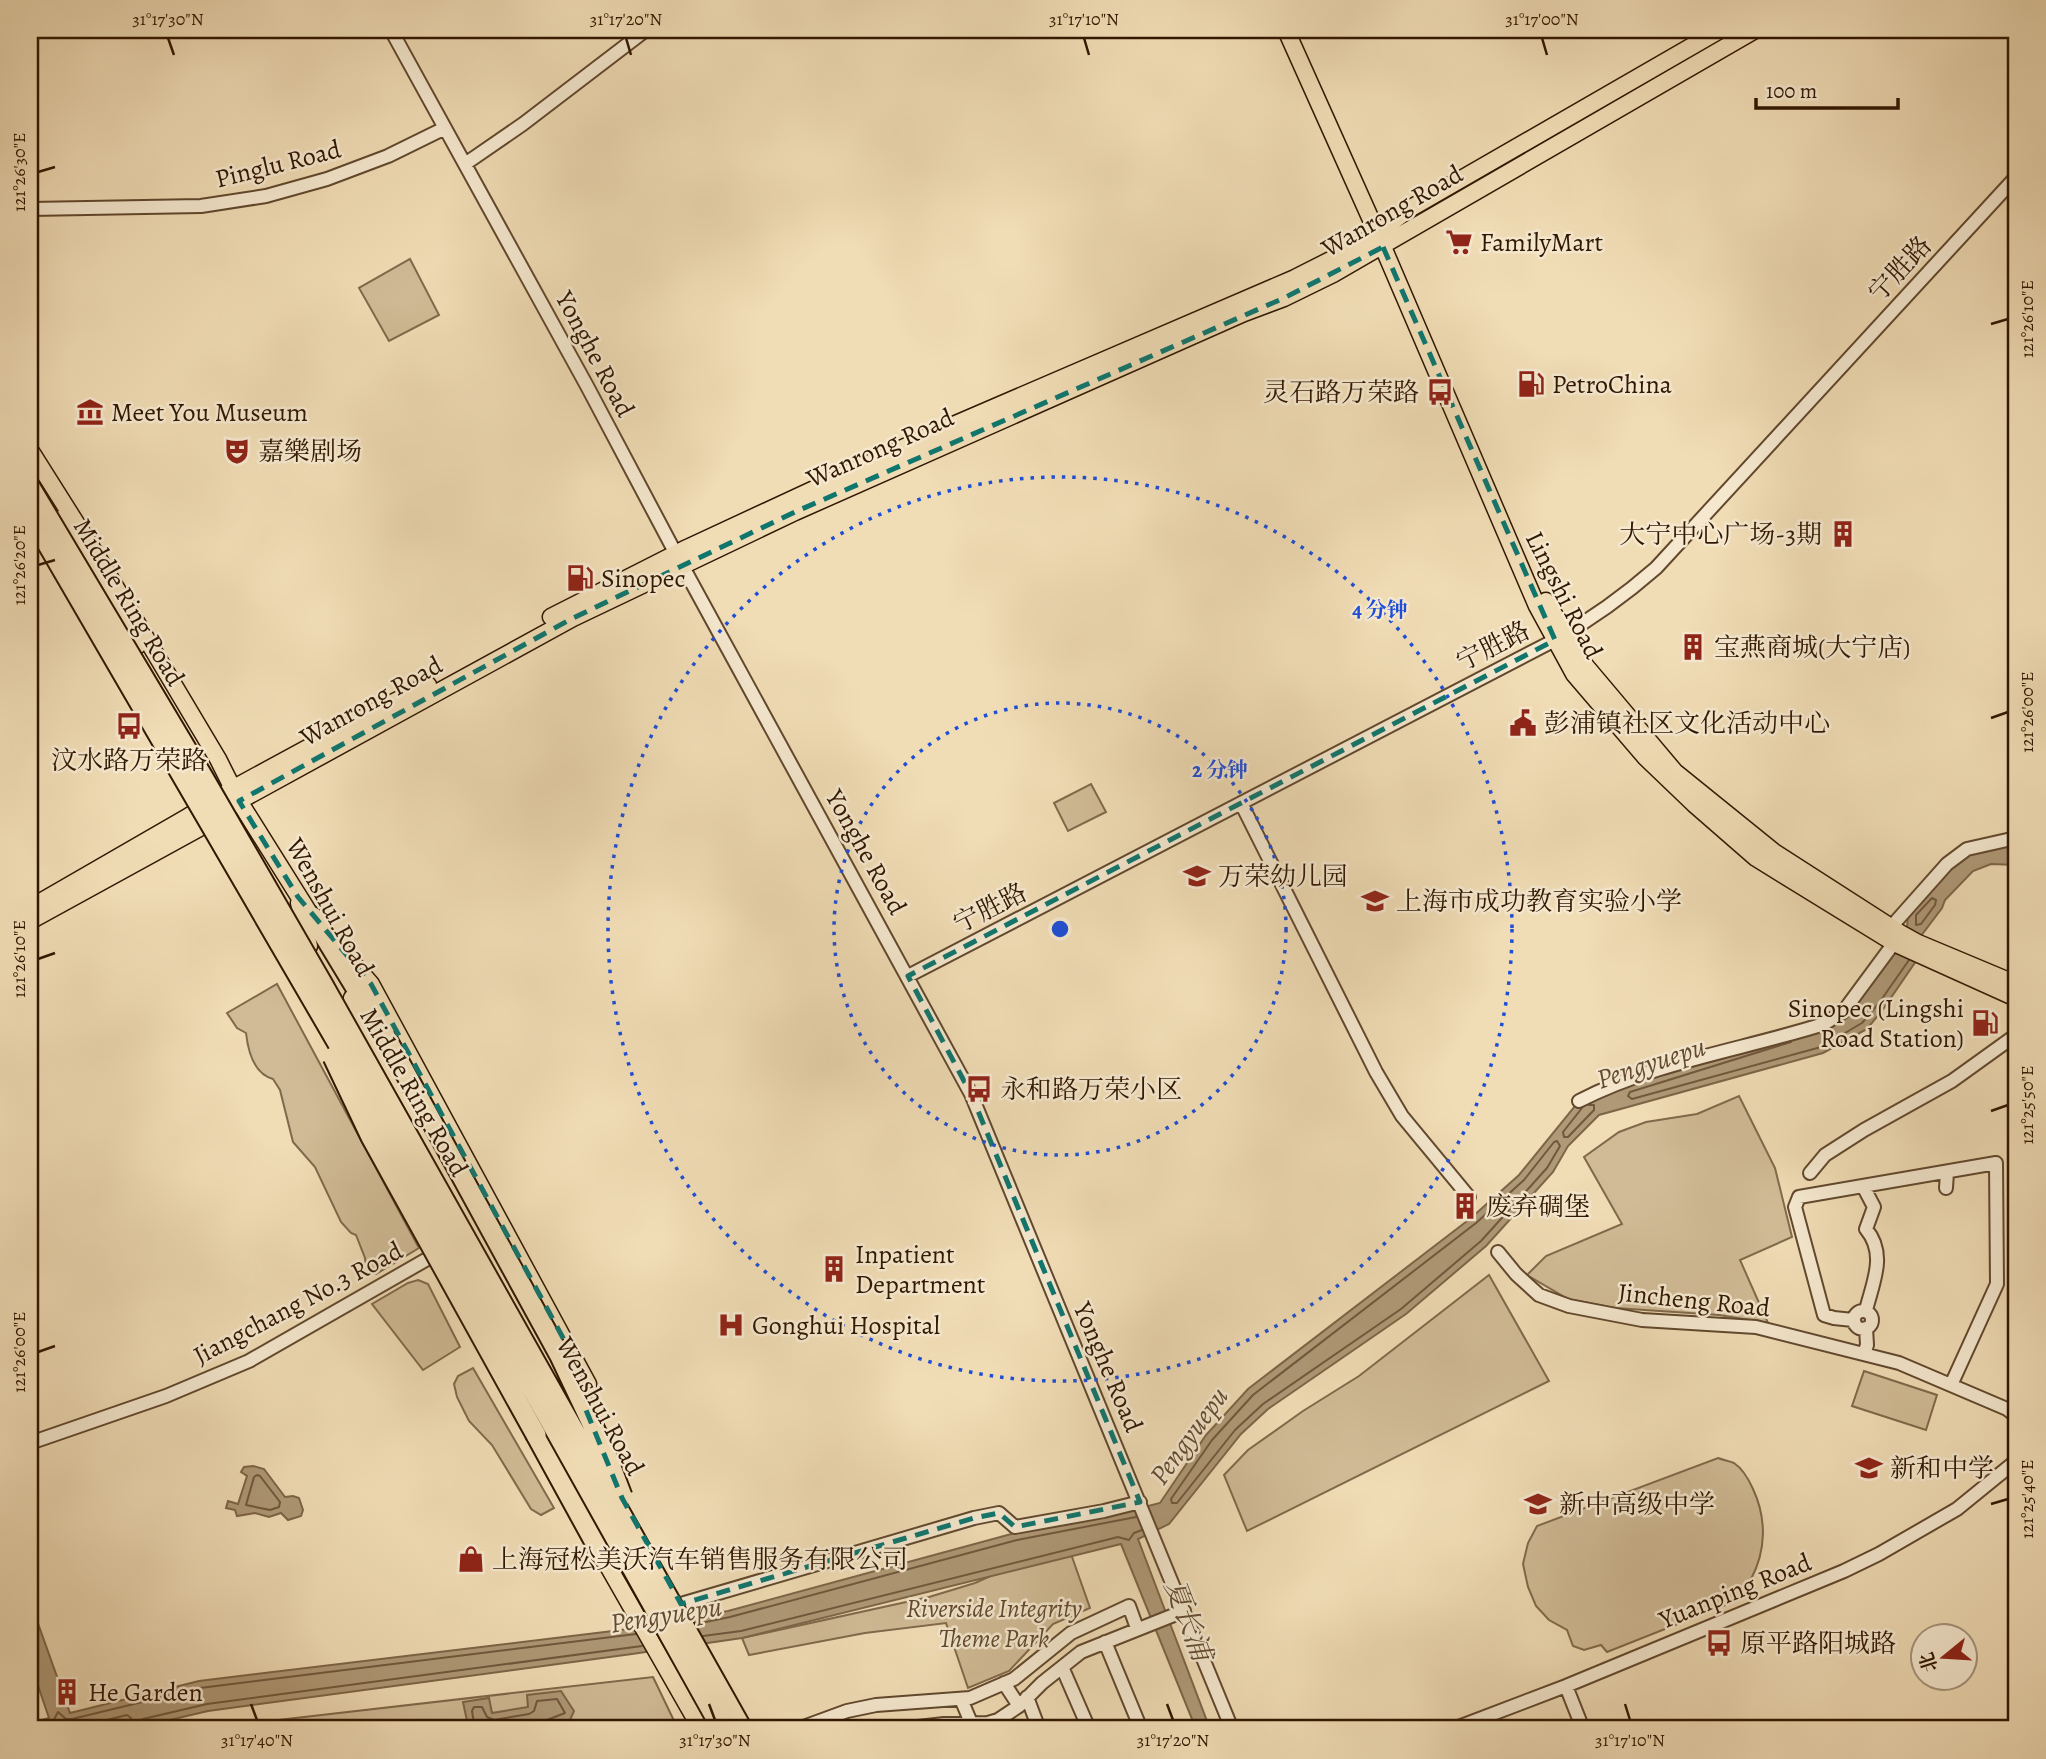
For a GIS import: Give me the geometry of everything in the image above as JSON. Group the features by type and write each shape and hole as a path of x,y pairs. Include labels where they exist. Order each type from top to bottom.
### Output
{"highway":[{"name":"Middle Ring Road","path":"30,487 322,983 643,1544 742,1729"},
{"name":"Middle Ring Road","path":"30,511 380,1116 722,1729"},
{"path":"313,917 384,1036 560,1356 604,1450 643,1544"},
{"path":"294,966 371,1137 539,1431 604,1559"}],"main road":[{"name":"Lingshi Road","path":"1286,30 1384,237"},
{"name":"Lingshi Road","path":"1293,30 1384,237 1536,606 1675,772 1774,852 1894,936 2016,998"},
{"name":"Wanrong Road","path":"1384,237 1411,208 1720,30"},
{"name":"Wanrong Road","path":"30,921 232,797 679,560 937,432 1295,278 1360,245 1384,237 1755,30"},
{"name":"Wenshui Road","path":"30,450 100,561 218,759 232,797 268,845 298,897 313,917 387,1069 584,1427 702,1665 751,1729"},
{"path":"30,467 232,797 242,826 309,946 493,1293 620,1520 673,1607 737,1729"},
{"path":"30,511 300,982 539,1431 572,1449"},
{"path":"30,531 206,815 271,914 572,1449 673,1607"},
{"name":"Wanrong Road","path":"30,908 206,815"},
{"path":"242,826 268,845"},
{"path":"298,897 309,946"},
{"path":"271,914 274,940"},
{"path":"313,917 371,984 588,1384 584,1427"},
{"name":"Lingshi Road","path":"1928,953 2016,984"},
{"path":"409,1108 416,1067"},
{"path":"433,1235 429,1258 576,1523 604,1559 701,1729"},
{"path":"620,1520 643,1544"},
{"path":"702,1665 729,1729"}],"street":[{"name":"Yonghe Road","path":"391,30 971,1094 1140,1503 1178,1613 1232,1729"},
{"path":"465,164 523,124 646,30"},
{"name":"Pinglu Road","path":"30,208 201,206 266,196 388,156 445,128"},
{"name":"宁胜路","path":"908,976 1560,637 1626,594 1656,568 2016,177"},
{"path":"1241,803 1376,1072 1402,1116 1469,1197"},
{"path":"1579,1101 1600,1090 1643,1075 1824,1024 1843,1012 1947,864 1967,849 2016,838"},
{"path":"1810,1173 1825,1155 1844,1142 1952,1081 2016,1035"},
{"path":"1853,1320 1824,1315 1795,1207 1799,1197 1996,1163 1997,1284 1979,1312 1951,1385"},
{"path":"1946,1188 1947,1171"},
{"path":"1863,1186 1874,1207 1866,1229 1874,1239 1878,1263 1866,1310"},
{"name":"Jincheng Road","path":"1498,1252 1516,1274 1539,1295 1569,1307 1642,1320 1756,1327 1899,1363 2007,1409 2016,1416"},
{"name":"Jiangchang No.3 Road","path":"30,1443 166,1396 249,1361 429,1258"},
{"path":"1866,1310 1873,1318 1871,1325 1862,1330 1855,1326 1853,1320 1855,1314 1866,1310"},
{"path":"1864,1354 1867,1345 1866,1328"},
{"name":"Yuanping Road","path":"1453,1729 1566,1686 1844,1572 1957,1509 2016,1461"},
{"path":"673,1607 974,1518 999,1513 1016,1527 1140,1503"},
{"path":"798,1729 847,1711 876,1705 970,1699 1014,1678 1072,1633 1129,1606 1137,1629"},
{"path":"900,1729 972,1724 989,1726 1081,1652 1178,1613"},
{"path":"1105,1642 1141,1729"},
{"path":"1062,1667 1089,1729"},
{"path":"1004,1683 1023,1701 1039,1729"},
{"path":"1566,1686 1583,1729"},
{"path":"961,1699 972,1724"},
{"path":"30,1722 32,1729"}],"highlighted area":[{"path":"1383,247 1555,640 908,976 971,1094 1140,1502 1015,1527 999,1513 974,1518 681,1604 622,1498 586,1410 588,1384 371,984 298,897 239,801 573,618 795,512 1284,298"}],"green space":[{"path":"410,259 439,315 389,341 359,288"},
{"path":"1091,784 1106,812 1068,831 1054,803"},
{"path":"277,984 419,1248 376,1274 366,1268 356,1235 341,1222 315,1167 293,1142 280,1090 273,1079 257,1067 250,1054 246,1033 237,1028 227,1013"},
{"path":"1739,1096 1775,1168 1792,1237 1740,1260 1768,1323 1719,1315 1615,1308 1568,1299 1527,1275 1546,1256 1622,1224 1584,1157 1619,1132 1646,1122 1697,1114"},
{"path":"2016,1170 2016,1281 2010,1271"},
{"path":"1489,1275 1549,1381 1247,1531 1224,1475 1248,1450 1359,1376"},
{"path":"418,1280 428,1284 460,1347 423,1370 372,1304"},
{"path":"473,1368 554,1508 541,1515 531,1509 492,1445 469,1421 457,1397 454,1384 458,1376"},
{"path":"1864,1371 1937,1395 1926,1430 1852,1406"},
{"path":"1718,1458 1740,1468 1758,1500 1763,1535 1760,1557 1751,1579 1756,1593 1607,1652 1601,1645 1584,1650 1573,1646 1567,1630 1549,1620 1536,1606 1528,1587 1523,1564 1528,1543 1537,1526"},
{"name":"Riverside Integrity Theme Park","path":"1071,1554 1090,1608 1053,1624 1009,1671 968,1688 946,1623 865,1633 749,1655 742,1638 929,1597 975,1583 1015,1565"},
{"path":"653,1677 678,1729 199,1729"}],"water":[{"path":"2016,842 2016,865 1991,864 1973,871 1945,900 1921,936 1916,961 1867,1029 1823,1053 1599,1115 1568,1146 1553,1172 1486,1246 1406,1314 1268,1409 1241,1434 1169,1524 1138,1539 1210,1729 1196,1729 1121,1544 742,1638 208,1711 131,1729 30,1729 30,1723 49,1718 30,1662 30,1601 70,1713 199,1681 621,1630 728,1611 1015,1533 1160,1503 1206,1435 1248,1389 1471,1218 1519,1175 1579,1101 1824,1024 1843,1012 1907,928 1908,913 1960,857"},
{"path":"244,1467 264,1469 285,1497 299,1498 303,1510 301,1516 288,1520 281,1513 269,1517 255,1513 237,1516 235,1510 226,1508 228,1501 238,1504 247,1476 241,1472"},
{"path":"561,1691 574,1711 570,1720 549,1729 460,1729 467,1721 463,1702 489,1698 492,1713 528,1707 527,1695"}],"place":[{"name":"FamilyMart","path":"1459,242"},
{"name":"PetroChina","path":"1531,384"},
{"name":"灵石路万荣路","path":"1440,392"},
{"name":"Meet You Museum","path":"90,412"},
{"name":"嘉樂剧场","path":"237,451"},
{"name":"大宁中心广场-3期","path":"1843,534"},
{"name":"Sinopec","path":"580,578"},
{"name":"宝燕商城(大宁店)","path":"1693,647"},
{"name":"彭浦镇社区文化活动中心","path":"1523,723"},
{"name":"汶水路万荣路","path":"129,726"},
{"name":"万荣幼儿园","path":"1197,876"},
{"name":"上海市成功教育实验小学","path":"1375,901"},
{"name":"Sinopec (Lingshi Road Station)","path":"1985,1023"},
{"name":"永和路万荣小区","path":"979,1089"},
{"name":"废弃碉堡","path":"1465,1206"},
{"name":"Inpatient Department","path":"834,1269"},
{"name":"Gonghui Hospital","path":"731,1325"},
{"name":"新和中学","path":"1869,1468"},
{"name":"新中高级中学","path":"1538,1504"},
{"name":"上海冠松美沃汽车销售服务有限公司","path":"471,1559"},
{"name":"原平路阳城路","path":"1719,1643"},
{"name":"He Garden","path":"67,1692"}],"water label":[{"name":"Pengyuepu","path":"1651,1063"},
{"name":"Pengyuepu","path":"1189,1436"},
{"name":"Pengyuepu","path":"666,1615"},
{"name":"夏长浦","path":"1188,1620"}]}
